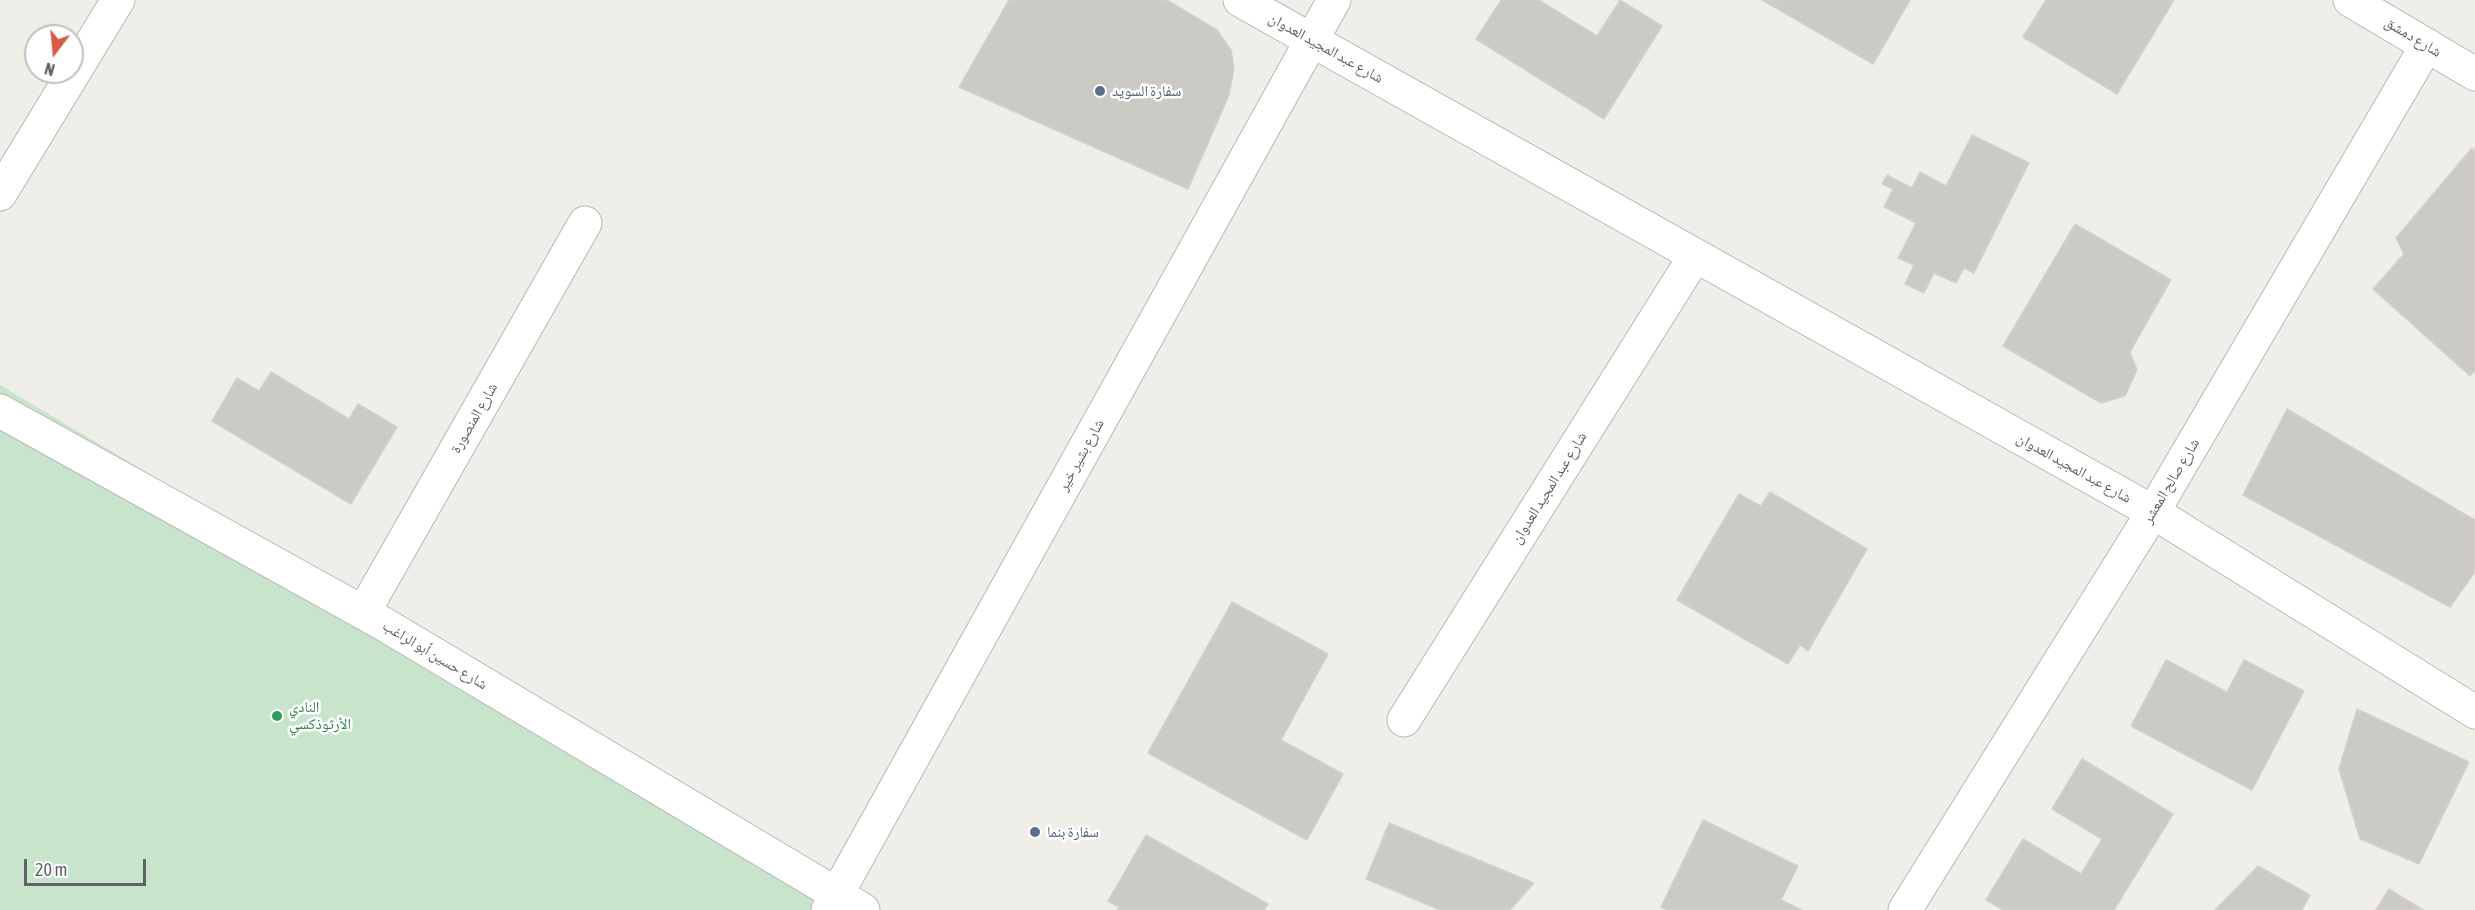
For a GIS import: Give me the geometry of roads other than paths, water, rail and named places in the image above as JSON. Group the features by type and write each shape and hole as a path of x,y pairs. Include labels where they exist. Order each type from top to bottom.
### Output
{"street":[{"path":"0,194 118,0"},
{"name":"شارع عبد المجيد العدوان","path":"1240,0 2153,512 2475,712"},
{"name":"شارع بشير خير","path":"843,905 1334,0"},
{"name":"شارع دمشق","path":"2350,0 2475,74"},
{"name":"شارع صالح المعشر","path":"1905,910 2153,512 2427,45"},
{"name":"شارع المنصورة","path":"363,613 585,223"},
{"name":"شارع عبد المجيد العدوان","path":"1404,720 1695,256"},
{"name":"شارع حسين أبو الراغب","path":"0,411 363,613 843,905"}],"place":[{"name":"سفارة السويد","path":"1100,91"},
{"name":"النادي الأرثوذكسي","path":"277,716"},
{"name":"سفارة بنما","path":"1035,832"}]}
